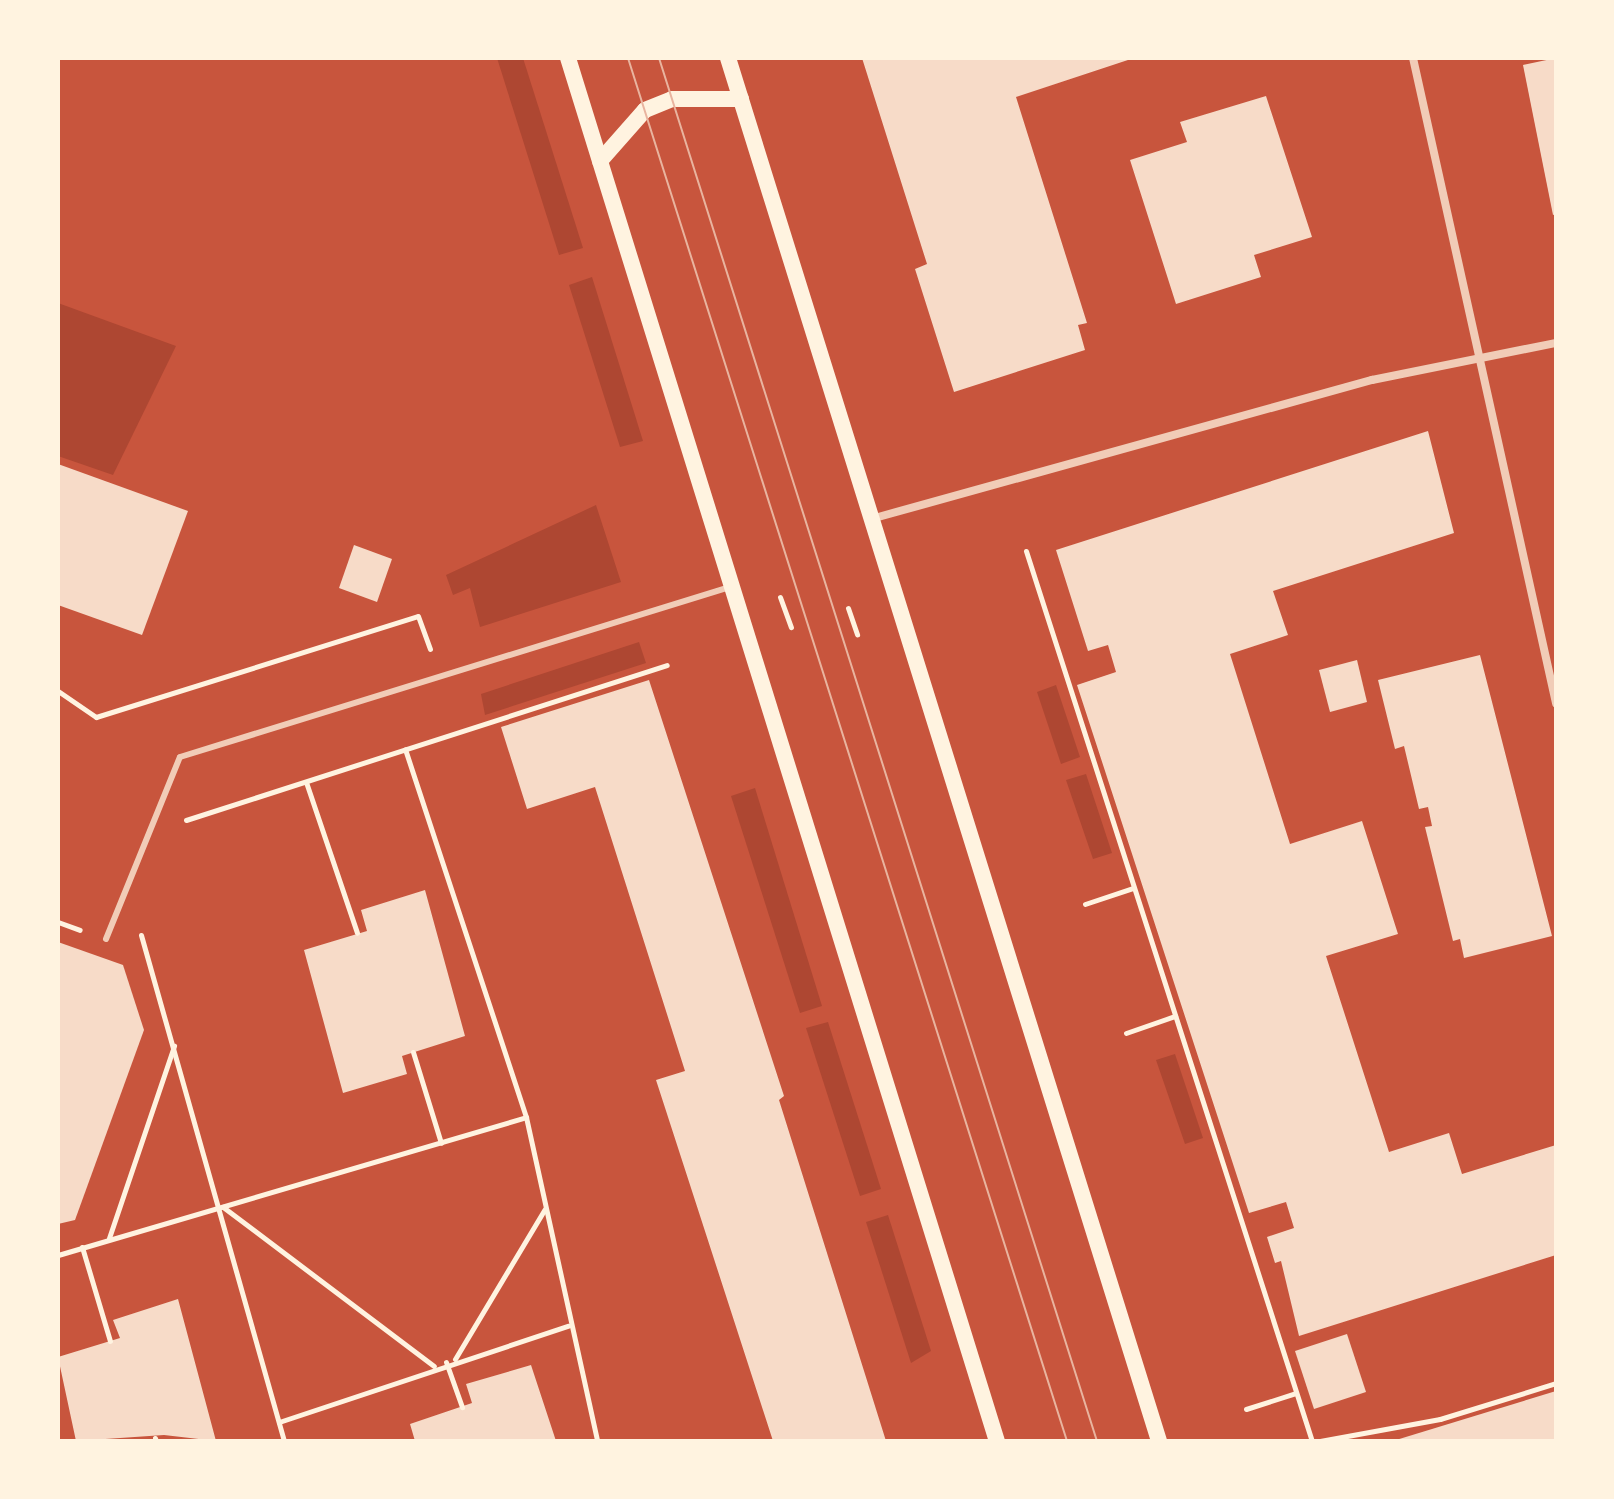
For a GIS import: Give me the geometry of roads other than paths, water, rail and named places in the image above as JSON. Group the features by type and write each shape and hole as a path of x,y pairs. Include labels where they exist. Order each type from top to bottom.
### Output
{"main road":[{"path":"568,58 997,1441"},
{"path":"728,58 869,520 1159,1441"},
{"path":"600,161 645,110 672,99 741,99"}],"street":[{"path":"1413,58 1556,703"},
{"path":"869,520 1372,380 1556,343"}],"lane":[{"path":"106,939 180,757 730,587"}],"tram line":[{"path":"628,58 1067,1441"},
{"path":"659,58 1097,1441"}]}
